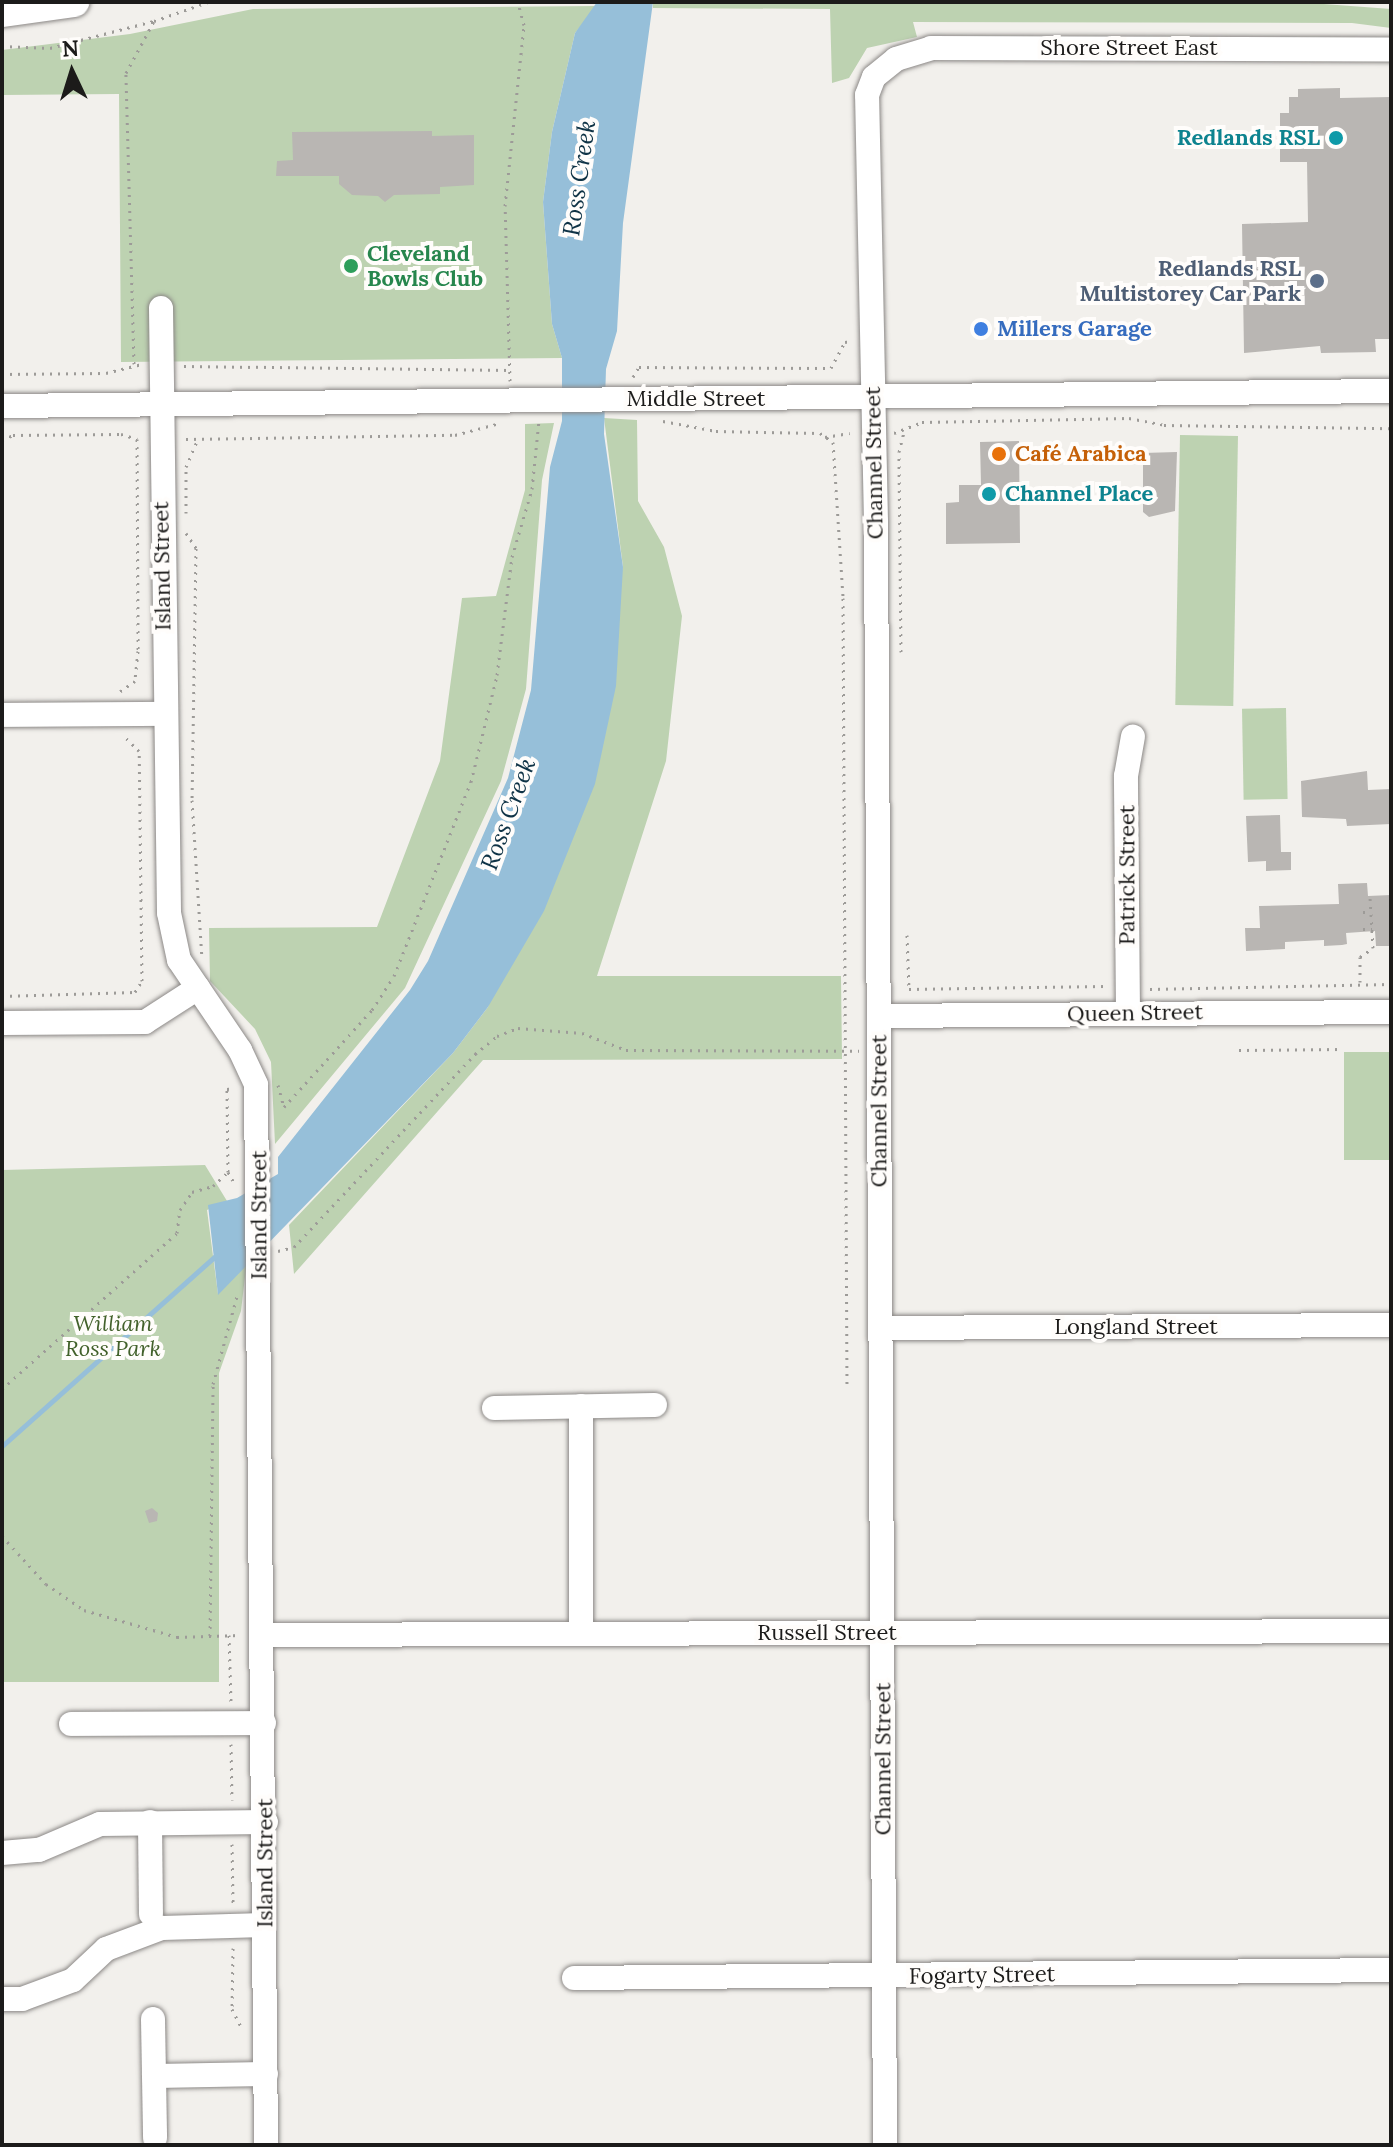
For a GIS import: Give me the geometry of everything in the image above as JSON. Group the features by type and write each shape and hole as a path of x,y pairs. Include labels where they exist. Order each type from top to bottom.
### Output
{"main road":[{"path":"2,12 74,2"}],"street":[{"name":"Shore Street East","path":"874,77 896,59 931,48 1390,49"},
{"name":"Channel Street","path":"874,77 867,95 872,399 862,433 879,1016 885,2145"},
{"name":"Island Street","path":"161,308 169,913 179,960 201,978 240,1050 266,1083 259,1179 266,1822 264,1925 255,2074 266,2145"},
{"name":"Middle Street","path":"2,406 530,411 627,394 872,399 1391,391"},
{"path":"2,715 164,714"},
{"name":"Patrick Street","path":"1128,1013 1126,776 1133,737"},
{"path":"2,1023 145,1022 201,978"},
{"name":"Queen Street","path":"879,1016 1391,1012"},
{"name":"Longland Street","path":"881,1328 1391,1325"},
{"path":"494,1408 655,1405"},
{"path":"581,1406 581,1633"},
{"name":"Russell Street","path":"262,1635 1391,1631"},
{"path":"71,1724 264,1723"},
{"path":"150,1822 151,1914"},
{"path":"2,1853 39,1850 100,1824 266,1822"},
{"path":"2,1999 22,1999 73,1980 106,1949 162,1928 264,1925"},
{"name":"Fogarty Street","path":"574,1978 1391,1970"},
{"path":"153,2019 155,2138"},
{"path":"154,2076 255,2074"}],"path":[{"path":"2,46 50,48 154,21 208,2"},
{"path":"2,1389 177,1233 180,1210 192,1192 213,1186 228,1172 227,1089 266,1083 284,1107 386,987 471,782 497,675 512,557 532,489 530,411 510,370 505,206 524,25 518,2"},
{"path":"134,364 123,98 126,73 154,21"},
{"path":"627,394 639,367 831,368 845,342 871,340"},
{"path":"2,374 106,373 134,364 510,370"},
{"path":"186,439 455,435 530,411"},
{"path":"653,420 716,431 825,437 904,432 922,422 1129,418 1164,425 1391,428"},
{"path":"901,652 899,452 904,432"},
{"path":"2,440 13,435 121,434 137,439 135,681 119,693 106,693"},
{"path":"825,437 833,442 837,476 843,598 847,1388"},
{"path":"198,439 186,467 186,533 196,548 192,800 201,978"},
{"path":"2,996 135,992 142,981 139,751 114,731"},
{"path":"1360,984 1360,957 1373,948 1371,897"},
{"path":"1363,912 1371,912"},
{"path":"1363,929 1372,929"},
{"path":"259,1256 294,1247 475,1054 497,1036 518,1028 582,1033 626,1050 879,1051"},
{"path":"1239,1050 1342,1049"},
{"path":"210,1636 213,1384 231,1306 244,1283"},
{"path":"2,1536 46,1584 84,1610 136,1629 210,1636 262,1635"},
{"path":"229,1635 232,2009 242,2028 255,2074"}],"green space":[{"path":"653,2 1297,2 1391,9 1391,28 1352,23 913,22 917,37 867,48 849,78 832,83 830,9 653,8"},
{"path":"597,6 575,33 552,132 543,202 552,324 562,358 121,362 119,94 2,95 2,50 130,34 253,9"},
{"path":"604,418 637,420 638,501 664,547 682,616 666,761 597,976 841,976 842,1059 483,1060 294,1274 289,1225 453,1053 488,1007 623,567"},
{"path":"554,423 542,480 526,689 501,781 405,988 275,1144 271,1062 255,1029 210,981 209,928 377,927 440,761 462,598 496,596 525,490 525,424"},
{"path":"1180,435 1238,436 1233,706 1175,705"},
{"path":"1286,708 1288,799 1244,800 1242,709"},
{"path":"1344,1052 1391,1052 1391,1160 1344,1160"},
{"name":"William Ross Park","path":"205,1165 227,1201 207,1210 218,1294 247,1260 241,1311 219,1373 219,1682 2,1682 2,1170"}],"water":[{"path":"597,2 653,2 623,223 617,331 606,369 604,434 623,567 616,686 595,784 544,911 488,1007 453,1053 218,1295 208,1205 237,1198 278,1174 278,1157 410,990 428,961 508,778 531,690 550,467 562,421 562,358 552,324 543,202 552,132 575,33"}],"building":[{"name":"Redlands RSL Multistorey Car Park","path":"1340,88 1340,98 1391,97 1391,339 1375,339 1376,352 1321,353 1320,346 1244,353 1242,224 1308,222 1307,162 1280,162 1280,113 1289,113 1289,97 1298,97 1298,89"},
{"path":"432,131 432,136 474,135 474,185 440,187 440,194 394,195 385,202 378,196 352,195 339,184 339,176 276,176 277,161 293,160 292,132"},
{"name":"Channel Place","path":"1019,441 1020,543 946,544 946,503 959,502 959,485 981,485 980,442"},
{"path":"1177,452 1175,511 1149,517 1143,512 1143,453"},
{"path":"1367,771 1368,790 1391,789 1391,824 1347,826 1346,819 1302,817 1301,781"},
{"path":"1280,815 1281,852 1291,852 1291,870 1266,871 1266,861 1248,862 1246,816"},
{"path":"1367,883 1368,896 1391,895 1391,946 1376,946 1375,931 1346,933 1347,944 1342,945 1324,946 1324,940 1285,942 1285,949 1246,951 1245,928 1260,928 1259,906 1339,904 1338,884"},
{"path":"152,1508 158,1513 157,1521 149,1523 145,1511"}],"waterway":[{"name":"Ross Creek","path":"2,1446 216,1255"}],"place":[{"name":"Redlands RSL","path":"1336,138"},
{"name":"Cleveland Bowls Club","path":"351,266"},
{"name":"Redlands RSL Multistorey Car Park","path":"1317,281"},
{"name":"Millers Garage","path":"981,329"},
{"name":"Café Arabica","path":"999,454"},
{"name":"Channel Place","path":"989,494"}]}
